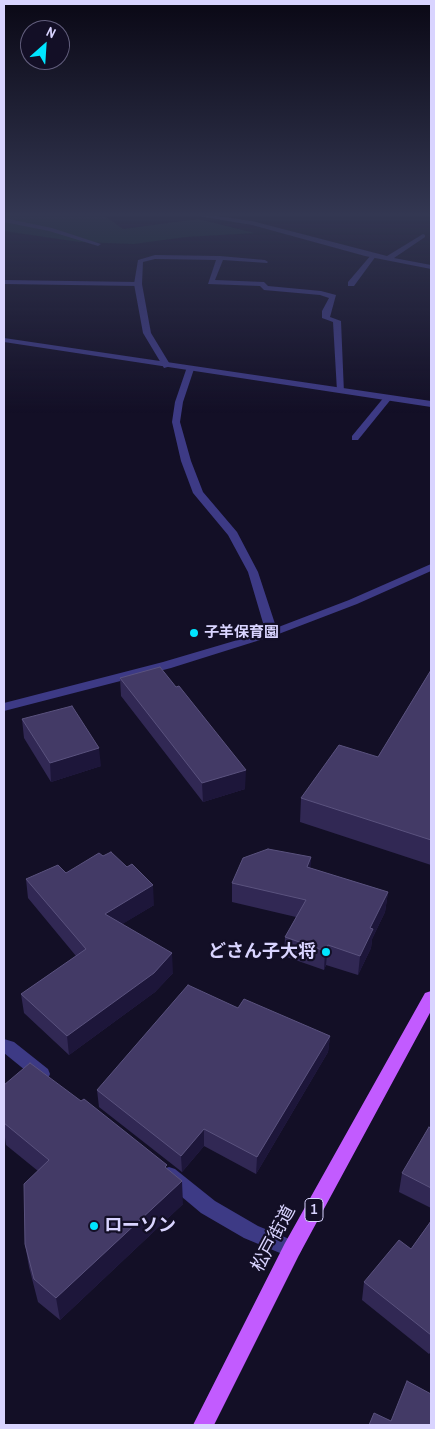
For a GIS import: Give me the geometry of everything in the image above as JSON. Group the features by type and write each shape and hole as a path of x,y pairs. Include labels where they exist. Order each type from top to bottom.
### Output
{"main road":[{"name":"松戸街道","path":"203,1425 292,1249 431,997"}],"street":[{"path":"138,280 147,334 166,366"},
{"path":"212,280 211,282 264,284 264,288 320,293 333,297 326,311 326,318 337,321 341,391"},
{"path":"351,284 354,280"},
{"path":"4,282 138,284"},
{"path":"4,340 166,366 431,404"},
{"path":"190,369 178,402 176,422 186,461 198,493 233,534 253,572 272,633"},
{"path":"355,438 388,398"},
{"path":"4,707 167,665 272,633 353,602 431,567"},
{"path":"4,1046 8,1047 54,1084"},
{"path":"154,1164 208,1206 251,1232 292,1249"}],"building":[{"path":"160,667 176,687 179,686 246,770 202,783 120,678"},
{"path":"431,670 431,840 301,798 339,745 378,757"},
{"path":"72,706 99,748 50,763 22,719"},
{"path":"268,849 311,857 307,867 388,892 370,928 373,929 360,956 328,945 325,951 285,937 306,900 232,883 243,858"},
{"path":"111,852 127,867 132,864 153,885 105,914 172,953 154,973 67,1036 21,994 86,949 26,879 58,865 66,873 99,853 103,856"},
{"path":"188,985 238,1008 244,999 330,1036 257,1157 204,1129 181,1156 97,1090"},
{"path":"30,1063 81,1101 84,1099 167,1165 165,1167 182,1181 56,1298 34,1279 25,1244 24,1184 49,1160 4,1123 4,1085"},
{"path":"429,1127 431,1129 431,1188 402,1173"},
{"path":"431,1221 431,1335 364,1282 399,1240 411,1249"},
{"path":"407,1381 431,1394 431,1425 369,1425 374,1413 391,1421"}],"place":[{"name":"子羊保育園","path":"194,633"},
{"name":"どさん子大将","path":"326,952"},
{"name":"ローソン","path":"94,1226"}]}
